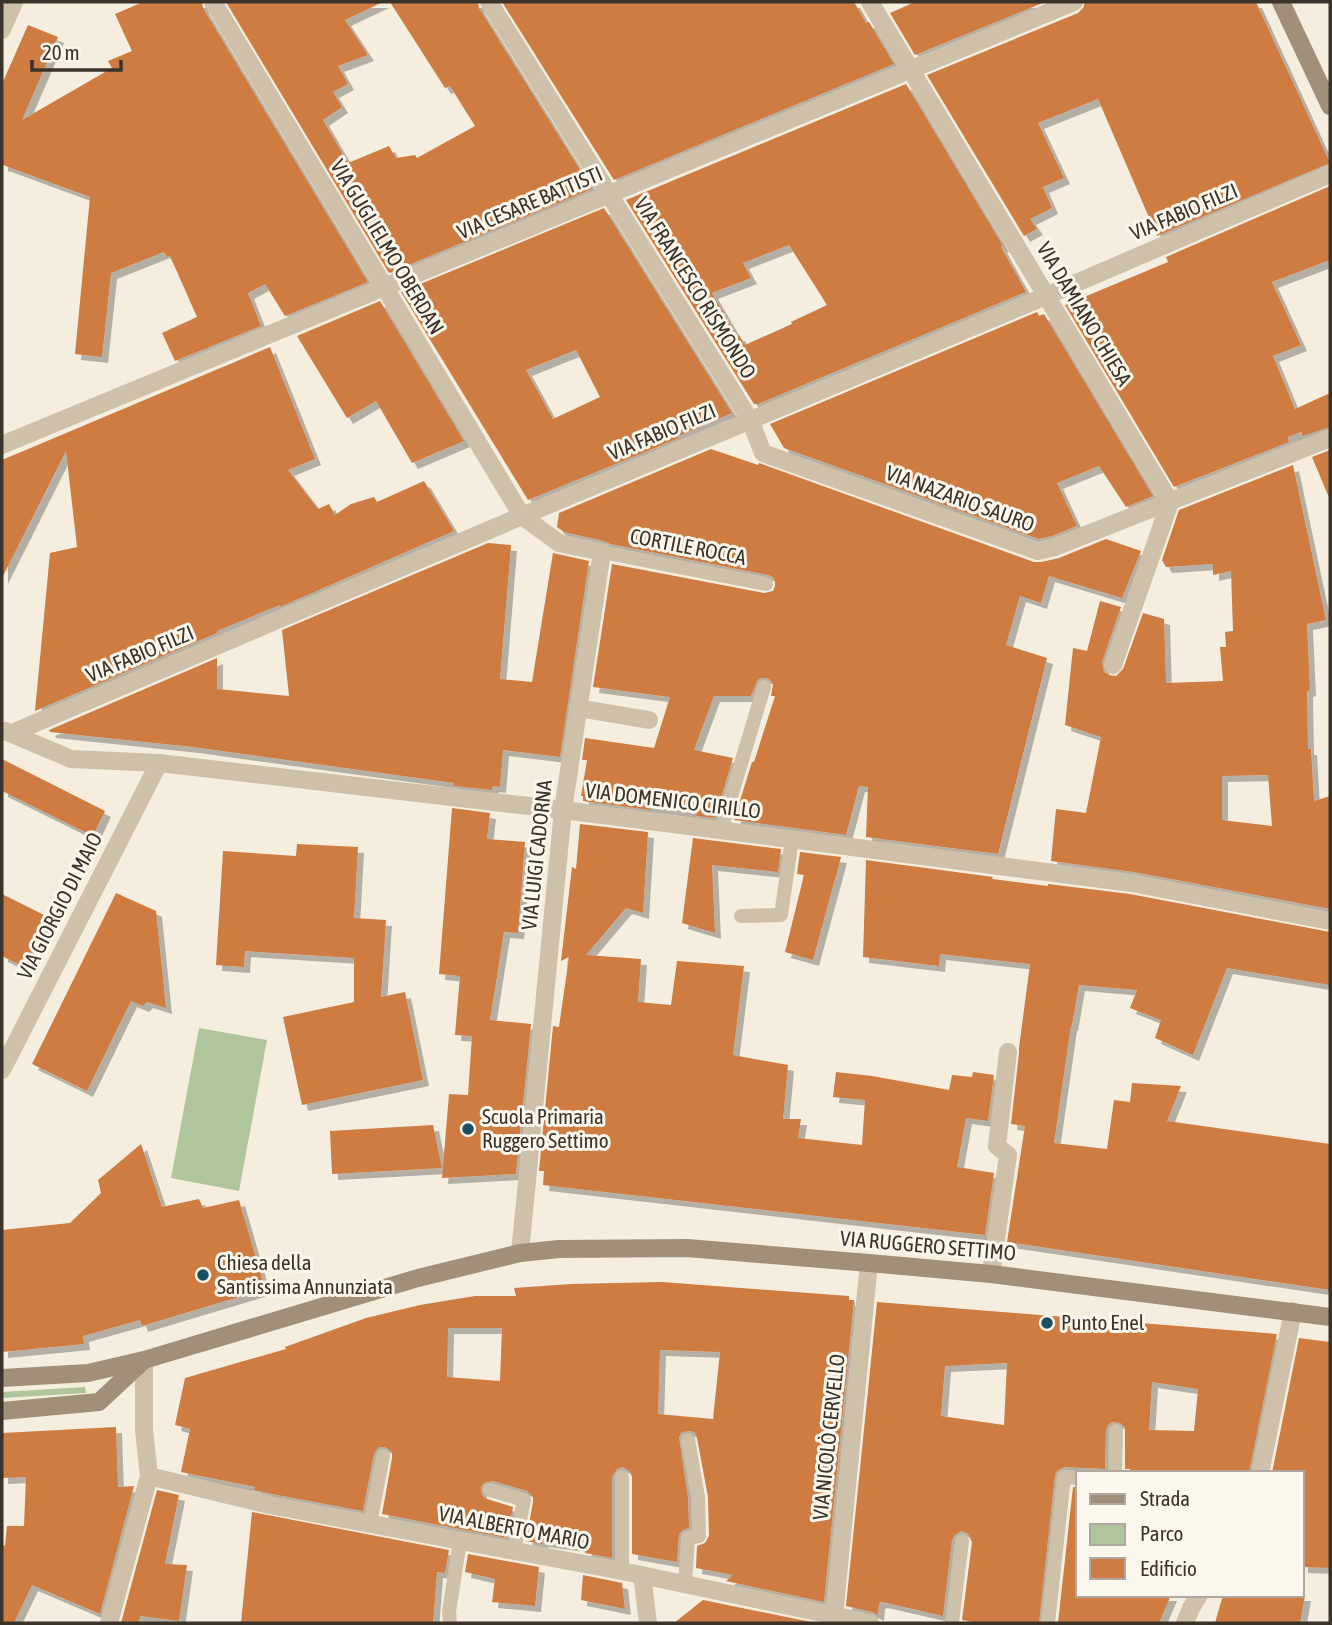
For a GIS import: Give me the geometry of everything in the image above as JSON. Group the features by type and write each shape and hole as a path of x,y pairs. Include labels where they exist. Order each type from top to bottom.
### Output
{"street":[{"path":"2,30 15,2"},
{"name":"VIA GUGLIELMO OBERDAN","path":"213,2 522,516"},
{"name":"VIA FRANCESCO RISMONDO","path":"489,2 750,420"},
{"name":"VIA DAMIANO CHIESA","path":"870,2 1170,502"},
{"name":"VIA CESARE BATTISTI","path":"2,445 1074,2"},
{"path":"1280,2 1330,106"},
{"name":"VIA FABIO FILZI","path":"7,731 1046,296 1330,174"},
{"name":"VIA NAZARIO SAURO","path":"750,420 763,453 1038,551 1055,547 1330,438"},
{"path":"1113,665 1170,502"},
{"path":"522,516 559,543 602,552"},
{"name":"VIA LUIGI CADORNA","path":"520,1253 563,810 602,552"},
{"path":"578,708 649,720"},
{"name":"VIA DOMENICO CIRILLO","path":"7,731 71,759 159,763 792,839 1132,883 1330,921"},
{"name":"VIA GIORGIO DI MAIO","path":"2,1070 159,763"},
{"path":"992,1274 1008,1155 997,1146 1007,1052"},
{"name":"VIA RUGGERO SETTIMO","path":"2,1378 88,1373 144,1360 418,1278 520,1253 559,1249 687,1248 869,1263 992,1274 1330,1317"},
{"name":"VIA NICOLÒ CERVELLO","path":"834,1620 869,1263"},
{"path":"1260,1471 1293,1311"},
{"path":"2,1410 99,1402 144,1360"},
{"path":"109,1623 149,1476 144,1430 144,1360"},
{"name":"VIA ALBERTO MARIO","path":"149,1476 270,1505 685,1584 834,1620 870,1623"},
{"path":"642,1575 648,1623"},
{"path":"1185,1623 1198,1597"}],"lane":[{"name":"CORTILE ROCCA","path":"602,552 766,584"},
{"path":"721,830 764,687"},
{"path":"741,916 781,915 792,839"},
{"path":"1115,1471 1116,1431"},
{"path":"685,1584 688,1538 699,1536 698,1497 688,1440"},
{"path":"370,1524 383,1456"},
{"path":"622,1477 622,1571"},
{"path":"1048,1623 1064,1478 1076,1478"},
{"path":"490,1490 524,1500 514,1551"},
{"path":"450,1623 449,1612 460,1541"},
{"path":"952,1623 962,1541"}],"green space":[{"path":"199,1028 267,1040 239,1191 171,1178"},
{"path":"85,1387 86,1393 2,1398 2,1392"}],"building":[{"path":"143,2 202,2 203,8 368,282 285,316 265,284 248,293 261,326 175,361 162,333 197,317 170,256 167,257 164,252 111,273 102,357 75,354 90,197 3,165 2,167 2,84 28,25 58,37 22,120 112,68 108,61 132,51 115,14"},
{"path":"226,2 383,2 345,20 368,55 338,66 348,84 333,92 342,107 323,120 348,163 389,146 396,158 415,155 417,158 475,126 450,86 445,88 390,2 478,2 479,8 592,189 389,273"},
{"path":"502,2 854,2 894,64 614,180"},
{"path":"915,2 1045,2 915,55 890,13"},
{"path":"1085,2 1256,2 1330,163 1157,236 1098,99 1038,123 1064,178 1043,187 1052,208 1030,219 1037,229 1024,236 927,75 1078,13"},
{"path":"906,84 1003,246 1001,247 1026,292 754,404 626,200","holes":["789,245 827,305 745,345 712,293 751,278 743,263"]},
{"path":"1330,186 1330,260 1272,282 1301,345 1273,356 1295,409 1330,393 1330,427 1303,436 1301,432 1288,437 1289,442 1174,487 1065,305 1168,262 1166,257"},
{"path":"604,208 732,413 677,437 679,438 528,500 401,292","holes":["576,350 600,397 553,419 526,370"]},
{"path":"380,301 464,441 412,463 376,401 347,418 297,336"},
{"path":"1037,312 1039,316 1044,314 1153,496 1126,507 1099,466 1057,483 1077,526 1039,539 784,448 770,424"},
{"path":"270,347 315,459 288,470 318,509 329,504 335,515 351,504 374,497 377,502 424,481 454,531 35,711 50,553 77,547 66,451 2,578 2,460"},
{"path":"711,449 758,465 759,463 1034,562 1059,558 1106,539 1141,551 1122,598 1049,576 1041,603 1020,596 1006,645 1047,658 998,854 866,837 868,787 859,786 846,835 734,820 775,696 771,696 773,684 766,678 757,681 751,696 714,696 694,750 733,758 715,818 696,816 697,813 583,801 581,796 587,760 582,760 585,738 654,748 670,697 593,687 612,564 764,593 773,591 775,582 773,577 768,575 610,544 564,532 557,527 559,513"},
{"path":"1330,450 1330,500 1312,457"},
{"path":"1293,465 1326,620 1307,624 1310,690 1307,691 1308,749 1311,749 1314,801 1330,796 1330,909 1134,872 1051,861 1056,809 1086,813 1101,737 1065,725 1073,648 1087,651 1100,601 1121,607 1102,662 1104,672 1116,676 1123,669 1143,613 1164,619 1166,683 1223,681 1220,647 1226,647 1225,632 1233,631 1231,571 1213,575 1213,564 1166,567 1162,560 1179,510","holes":["1268,775 1272,826 1222,820 1222,776"]},
{"path":"488,543 511,545 500,679 532,682 553,553 589,561 560,757 503,750 500,787 493,786 492,790 454,786 454,783 49,730 217,658 217,689 289,696 282,630"},
{"path":"2,759 105,811 93,836 2,791"},
{"path":"452,808 490,813 487,839 525,842 518,933 504,932 490,1020 531,1024 516,1174 442,1178 449,1094 468,1095 472,1036 455,1035 460,976 439,974"},
{"path":"580,824 648,832 643,913 626,908 586,955 641,959 638,1002 671,1005 677,961 744,966 733,1055 788,1065 783,1119 801,1119 798,1138 862,1145 865,1100 833,1097 836,1072 949,1090 952,1075 972,1077 973,1072 994,1075 988,1121 966,1118 957,1167 994,1173 985,1235 543,1185 544,1171 539,1171 553,1026 559,1027 569,957 561,961 572,867 576,869"},
{"path":"693,838 781,849 778,872 712,865 715,933 682,923"},
{"path":"297,844 358,847 354,918 386,920 381,997 405,992 423,1080 302,1105 283,1017 354,1002 354,958 245,951 244,967 216,965 223,851 296,856"},
{"path":"800,852 841,857 813,960 785,952 804,875 797,874"},
{"path":"866,860 993,877 992,879 1130,894 1330,932 1330,985 1227,968 1193,1055 1155,1038 1161,1020 1130,1008 1137,990 1079,985 1054,1143 1107,1149 1114,1100 1130,1102 1132,1083 1181,1086 1167,1121 1330,1144 1330,1290 1007,1242 1025,1126 1011,1124 1030,964 940,954 939,966 863,957"},
{"path":"116,893 156,911 166,1008 147,1002 143,1006 131,1001 87,1091 32,1064"},
{"path":"2,894 52,919 28,969 2,956"},
{"path":"433,1125 442,1168 332,1174 330,1131"},
{"path":"141,1144 162,1207 199,1199 203,1208 239,1200 265,1289 142,1326 140,1320 83,1336 84,1344 2,1352 2,1230 70,1223 101,1193 98,1180"},
{"path":"662,1282 849,1296 849,1300 854,1300 824,1602 726,1581 733,1575 696,1568 697,1546 705,1543 709,1536 708,1497 697,1438 691,1431 682,1432 679,1437 688,1498 689,1528 679,1534 677,1562 632,1554 632,1477 623,1467 617,1469 612,1477 612,1558 585,1553 586,1547 526,1541 533,1497 527,1491 493,1481 484,1483 481,1492 487,1499 513,1507 507,1538 382,1514 392,1458 392,1452 385,1447 379,1447 374,1454 363,1511 272,1494 254,1490 255,1487 181,1472 190,1429 175,1425 185,1378 286,1349 285,1347 366,1318 475,1296 516,1296 514,1288","holes":["448,1328 502,1328 500,1381 447,1377","660,1350 720,1352 713,1419 658,1414"]},
{"path":"877,1302 1277,1334 1249,1471 1130,1471 1125,1469 1125,1427 1112,1422 1106,1431 1105,1469 1064,1467 1057,1471 1039,1623 978,1623 962,1620 972,1542 968,1534 962,1531 952,1540 943,1616 882,1602 879,1603 878,1615 846,1606","holes":["1007,1363 1004,1425 941,1416 945,1366","1152,1382 1198,1389 1194,1431 1149,1430"]},
{"path":"1299,1338 1330,1342 1330,1568 1304,1567 1304,1471 1272,1471"},
{"path":"116,1427 118,1487 134,1486 100,1614 32,1585 14,1623 2,1623 2,1544 5,1546 7,1526 24,1526 26,1477 2,1478 2,1433"},
{"path":"1073,1487 1076,1488 1076,1597 1170,1597 1159,1623 1058,1623"},
{"path":"157,1490 179,1495 165,1564 187,1565 179,1621 140,1616 139,1623 121,1623"},
{"path":"252,1512 449,1550 445,1573 437,1572 433,1623 241,1623"},
{"path":"468,1554 539,1567 535,1606 492,1602 495,1579 465,1572"},
{"path":"583,1575 622,1583 625,1609 581,1600"},
{"path":"1305,1595 1300,1623 1215,1623 1222,1597"},
{"path":"703,1600 816,1623 674,1623"}],"place":[{"name":"Scuola Primaria Ruggero Settimo","path":"468,1129"},
{"name":"Chiesa della Santissima Annunziata","path":"203,1275"},
{"name":"Punto Enel","path":"1047,1323"}]}
